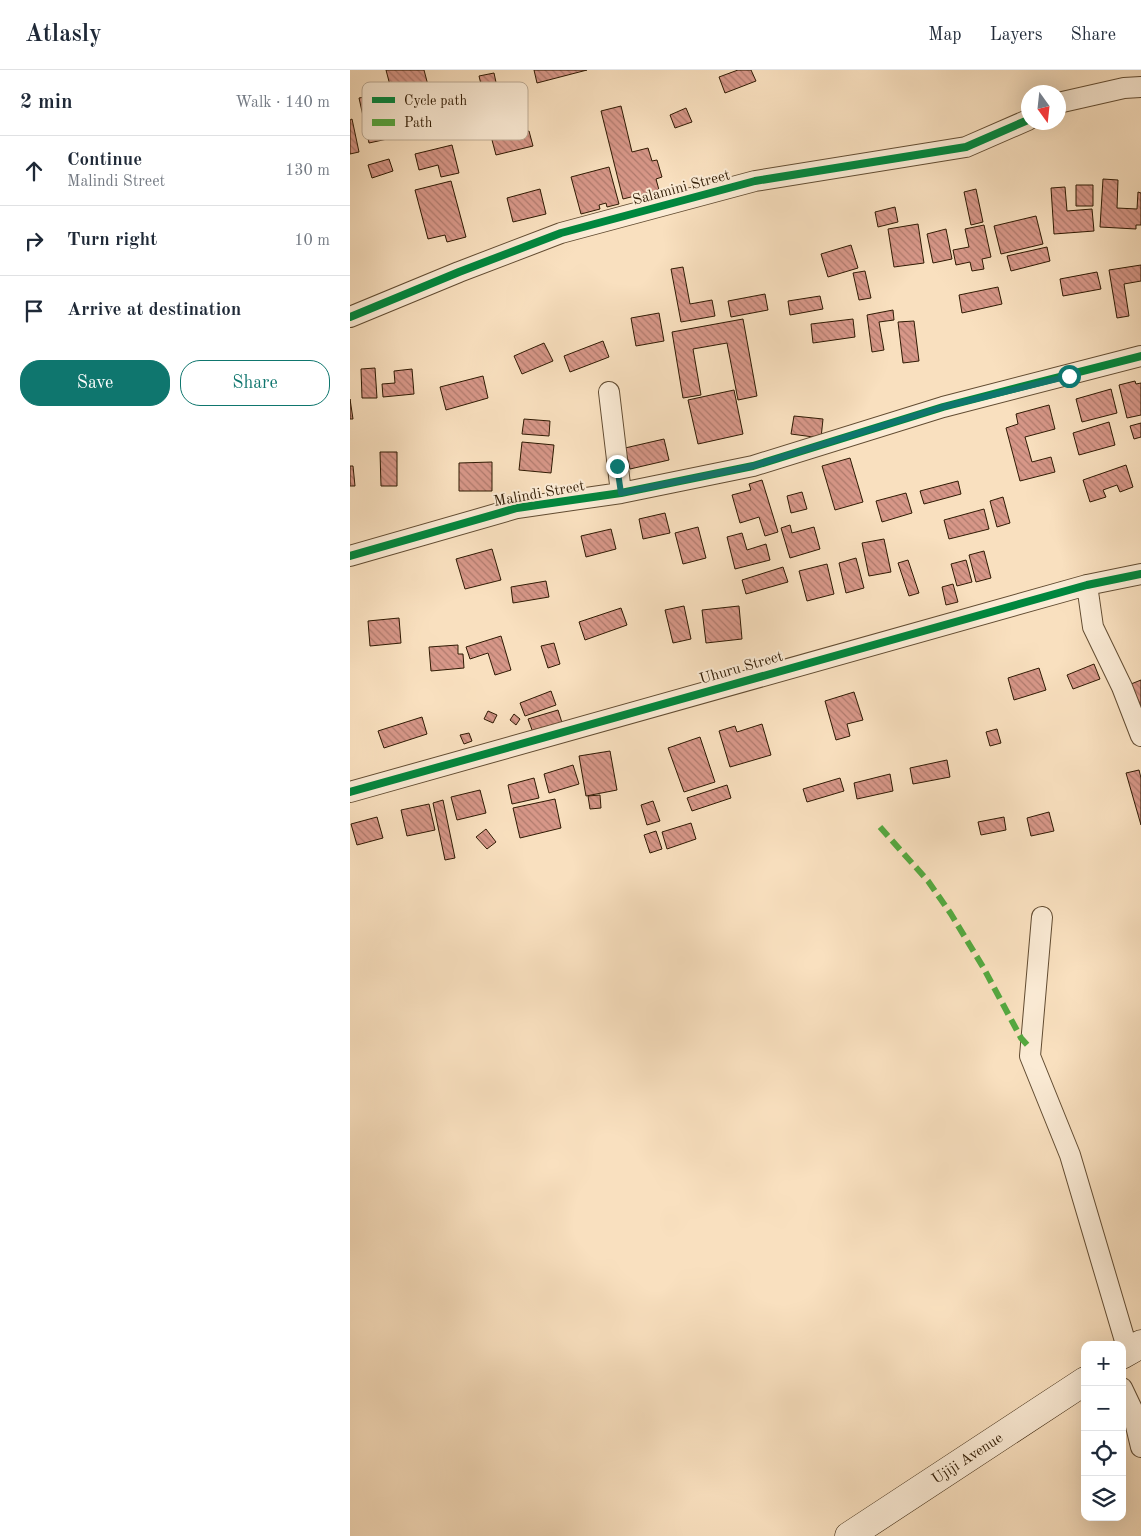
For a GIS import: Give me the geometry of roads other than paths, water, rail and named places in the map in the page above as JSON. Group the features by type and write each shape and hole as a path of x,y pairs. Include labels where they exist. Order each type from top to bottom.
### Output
{"main road":[{"name":"Ujiji Avenue","path":"855,1534 1081,1384"}],"street":[{"path":"1066,101 1124,88 1141,87"},
{"name":"Salamini Street","path":"350,317 561,233 755,181 966,147 1021,123"},
{"name":"Malindi Street","path":"350,556 517,508 621,493 753,466 943,407 1141,356"},
{"path":"609,392 621,493"},
{"name":"Uhuru Street","path":"350,792 1087,585 1141,574"},
{"path":"1087,585 1093,627 1122,687 1141,736"},
{"path":"1042,917 1030,1056 1070,1155 1130,1350"},
{"path":"1126,1396 1132,1408 1141,1446"}]}
